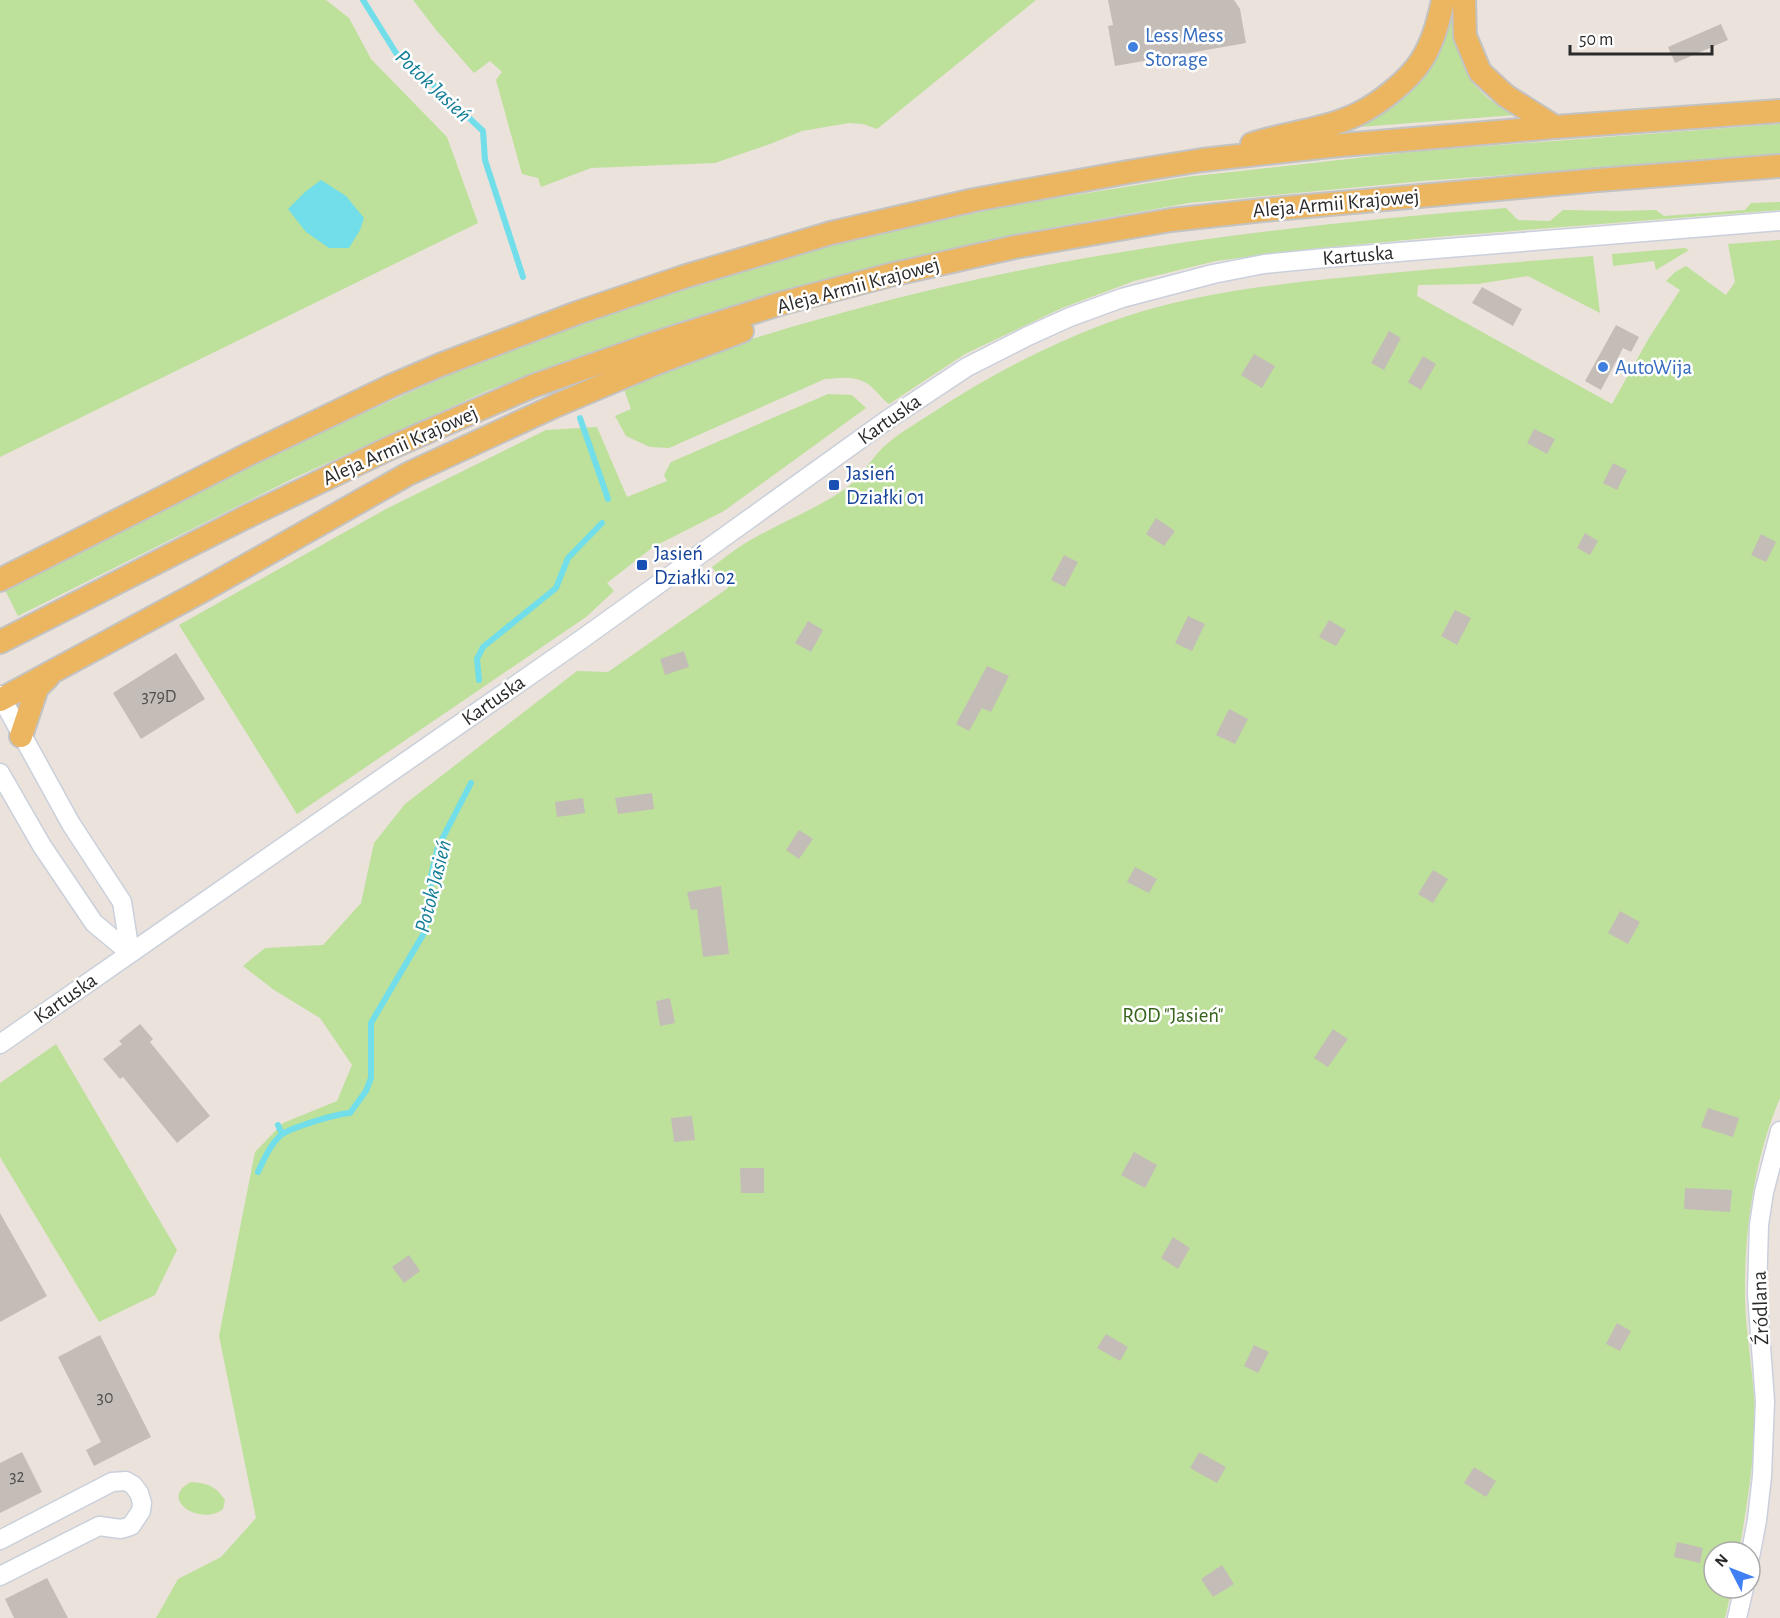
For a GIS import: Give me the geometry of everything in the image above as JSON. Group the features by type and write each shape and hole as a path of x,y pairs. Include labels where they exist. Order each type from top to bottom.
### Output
{"main road":[{"path":"1202,160 1272,138 1325,126 1358,114 1383,99 1421,61 1440,17 1443,0"},
{"path":"1464,0 1465,36 1480,72 1506,96 1555,127"},
{"path":"0,580 181,487 391,386 493,344 577,313 683,277 831,233 939,207 1029,189 1202,160 1330,146 1780,111"},
{"name":"Aleja Armii Krajowej","path":"0,642 244,518 392,447 533,386 779,304 890,275 1015,247 1171,220 1598,180 1780,166"},
{"path":"1,698 51,674 408,474 557,405 654,364 890,275"},
{"path":"21,736 37,688 51,674"}],"street":[{"name":"Kartuska","path":"0,1044 582,639 736,526 887,420 967,367 1060,321 1122,298 1160,287 1264,264 1780,221"},
{"path":"1,698 71,824 122,902 130,953"},
{"path":"0,773 42,846 94,923 130,953"},
{"name":"Źródlana","path":"1753,1540 1762,1476 1765,1401 1756,1293 1759,1225 1764,1192 1780,1131"},
{"path":"0,1540 112,1482 126,1481 133,1485 142,1503 141,1511 130,1526 121,1529 99,1526 0,1576"},
{"path":"1737,1618 1741,1600"}],"green space":[{"path":"0,0 326,0 349,18 371,59 447,137 478,223 0,457"},
{"path":"413,0 1036,0 877,129 863,124 849,123 802,131 715,163 591,168 541,187 538,178 522,174 496,80 502,72 490,61 474,73"},
{"path":"1451,0 1457,0 1457,41 1465,69 1486,96 1515,115 1359,127 1397,104 1427,73 1442,46"},
{"path":"1780,124 1780,155 1423,181 1189,203 1011,235 839,277 633,339 489,390 294,478 18,616 4,588 278,451 474,364 620,310 830,245 1003,207 1186,177 1420,151"},
{"path":"1780,202 1780,210 1448,236 1300,250 1216,261 1134,281 1062,308 965,354 889,404 863,381 847,378 825,379 669,448 650,447 626,436 615,416 631,409 624,389 741,343 856,309 936,289 1097,256 1260,232 1506,208 1518,220 1550,221 1563,210 1656,210 1664,216 1745,210 1751,203"},
{"name":"ROD \"Jasień\"","path":"1780,240 1780,1098 1757,1171 1746,1248 1745,1299 1755,1421 1749,1487 1741,1540 1702,1540 1702,1600 1729,1600 1725,1618 156,1618 178,1579 221,1557 256,1518 219,1336 255,1152 283,1123 337,1101 352,1065 320,1018 274,990 243,966 265,948 323,945 361,903 374,843 405,804 577,671 608,672 728,588 712,567 750,540 838,494 849,486 883,448 898,435 995,375 1084,332 1164,305 1250,288 1434,269 1593,256 1600,313 1528,276 1478,284 1418,285 1417,296 1612,404 1649,338 1680,290 1666,281 1686,266 1726,295 1735,282 1728,244"},
{"path":"1685,248 1689,250 1656,270 1654,261 1613,266 1612,254"},
{"path":"828,394 852,395 866,408 724,511 653,547 607,583 614,591 586,617 297,814 179,625 386,509 546,430 597,427 627,497 667,481 664,475 671,462"},
{"path":"56,1044 177,1250 155,1295 99,1322 0,1157 0,1083"},
{"path":"191,1482 215,1488 225,1500 223,1509 214,1514 204,1515 186,1509 180,1503 179,1496 182,1489"}],"water":[{"path":"321,180 346,196 364,218 349,248 329,248 306,232 288,209"}],"building":[{"path":"1108,0 1234,0 1240,9 1246,43 1115,66 1108,26 1113,25"},
{"path":"1721,24 1728,40 1675,63 1668,47"},
{"path":"1482,287 1522,309 1513,326 1472,303"},
{"name":"AutoWija","path":"1616,325 1639,337 1631,352 1623,348 1601,390 1585,381"},
{"path":"1389,331 1401,338 1384,370 1371,363"},
{"path":"1254,354 1275,366 1262,388 1241,375"},
{"path":"1423,356 1436,364 1421,390 1408,382"},
{"path":"1534,429 1555,439 1547,454 1527,443"},
{"path":"1613,463 1627,470 1617,490 1603,483"},
{"path":"1156,518 1175,531 1164,546 1146,534"},
{"path":"1585,533 1598,541 1590,555 1577,548"},
{"path":"1761,534 1776,542 1766,562 1751,555"},
{"path":"1064,555 1078,562 1065,587 1051,580"},
{"path":"1455,610 1471,618 1457,645 1441,636"},
{"path":"1188,616 1205,624 1192,651 1175,643"},
{"path":"1329,620 1346,630 1336,646 1319,637"},
{"path":"808,621 823,630 811,652 795,643"},
{"path":"684,651 689,667 665,675 660,659"},
{"path":"176,653 205,699 141,739 113,693"},
{"path":"987,666 1009,676 991,712 982,708 969,731 956,724"},
{"path":"1229,709 1248,719 1235,744 1216,735"},
{"path":"652,793 654,809 618,814 615,798"},
{"path":"583,798 585,813 557,817 555,802"},
{"path":"799,830 813,839 799,859 786,850"},
{"path":"1135,867 1157,879 1149,893 1127,882"},
{"path":"1433,870 1448,879 1433,903 1418,894"},
{"path":"721,886 729,954 703,957 697,909 691,910 687,892"},
{"path":"1620,911 1640,922 1628,944 1608,933"},
{"path":"670,998 675,1023 660,1026 656,1001"},
{"path":"140,1024 153,1039 150,1042 210,1116 177,1143 123,1077 120,1079 103,1059 122,1044 119,1041"},
{"path":"1333,1029 1348,1039 1328,1067 1314,1058"},
{"path":"1708,1108 1739,1118 1733,1137 1701,1127"},
{"path":"692,1116 695,1140 674,1142 671,1118"},
{"path":"1134,1152 1157,1165 1145,1188 1121,1175"},
{"path":"740,1168 764,1168 764,1193 741,1193"},
{"path":"1685,1188 1732,1190 1730,1212 1684,1209"},
{"path":"0,1213 47,1296 0,1322"},
{"path":"1173,1237 1190,1248 1178,1269 1161,1258"},
{"path":"409,1255 420,1271 404,1283 392,1267"},
{"path":"1617,1323 1631,1331 1620,1351 1606,1344"},
{"path":"1106,1334 1128,1347 1120,1361 1097,1348"},
{"path":"100,1335 151,1437 94,1466 86,1450 101,1442 58,1357"},
{"path":"1254,1345 1269,1352 1258,1373 1244,1366"},
{"path":"22,1452 42,1492 0,1513 0,1463"},
{"path":"1199,1452 1226,1467 1217,1483 1190,1468"},
{"path":"1474,1467 1496,1481 1486,1497 1464,1483"},
{"path":"1677,1542 1702,1548 1700,1563 1674,1557"},
{"path":"1222,1565 1234,1584 1213,1597 1201,1579"},
{"path":"47,1578 68,1618 14,1618 5,1599"}],"waterway":[{"name":"Potok Jasień","path":"363,0 396,53 483,131 485,160 523,277"},
{"name":"Potok Jasień","path":"580,418 608,499"},
{"path":"479,680 477,659 483,647 556,588 568,558 602,523"},
{"name":"Potok Jasień","path":"258,1172 270,1148 281,1135 314,1121 350,1113 366,1091 371,1078 371,1023 424,933 430,908 431,876 438,847 471,783"},
{"path":"278,1125 282,1134"}],"place":[{"name":"Less Mess Storage","path":"1133,47"},
{"name":"AutoWija","path":"1603,367"},
{"name":"Jasień Działki 01","path":"834,485"},
{"name":"Jasień Działki 02","path":"642,565"}]}
